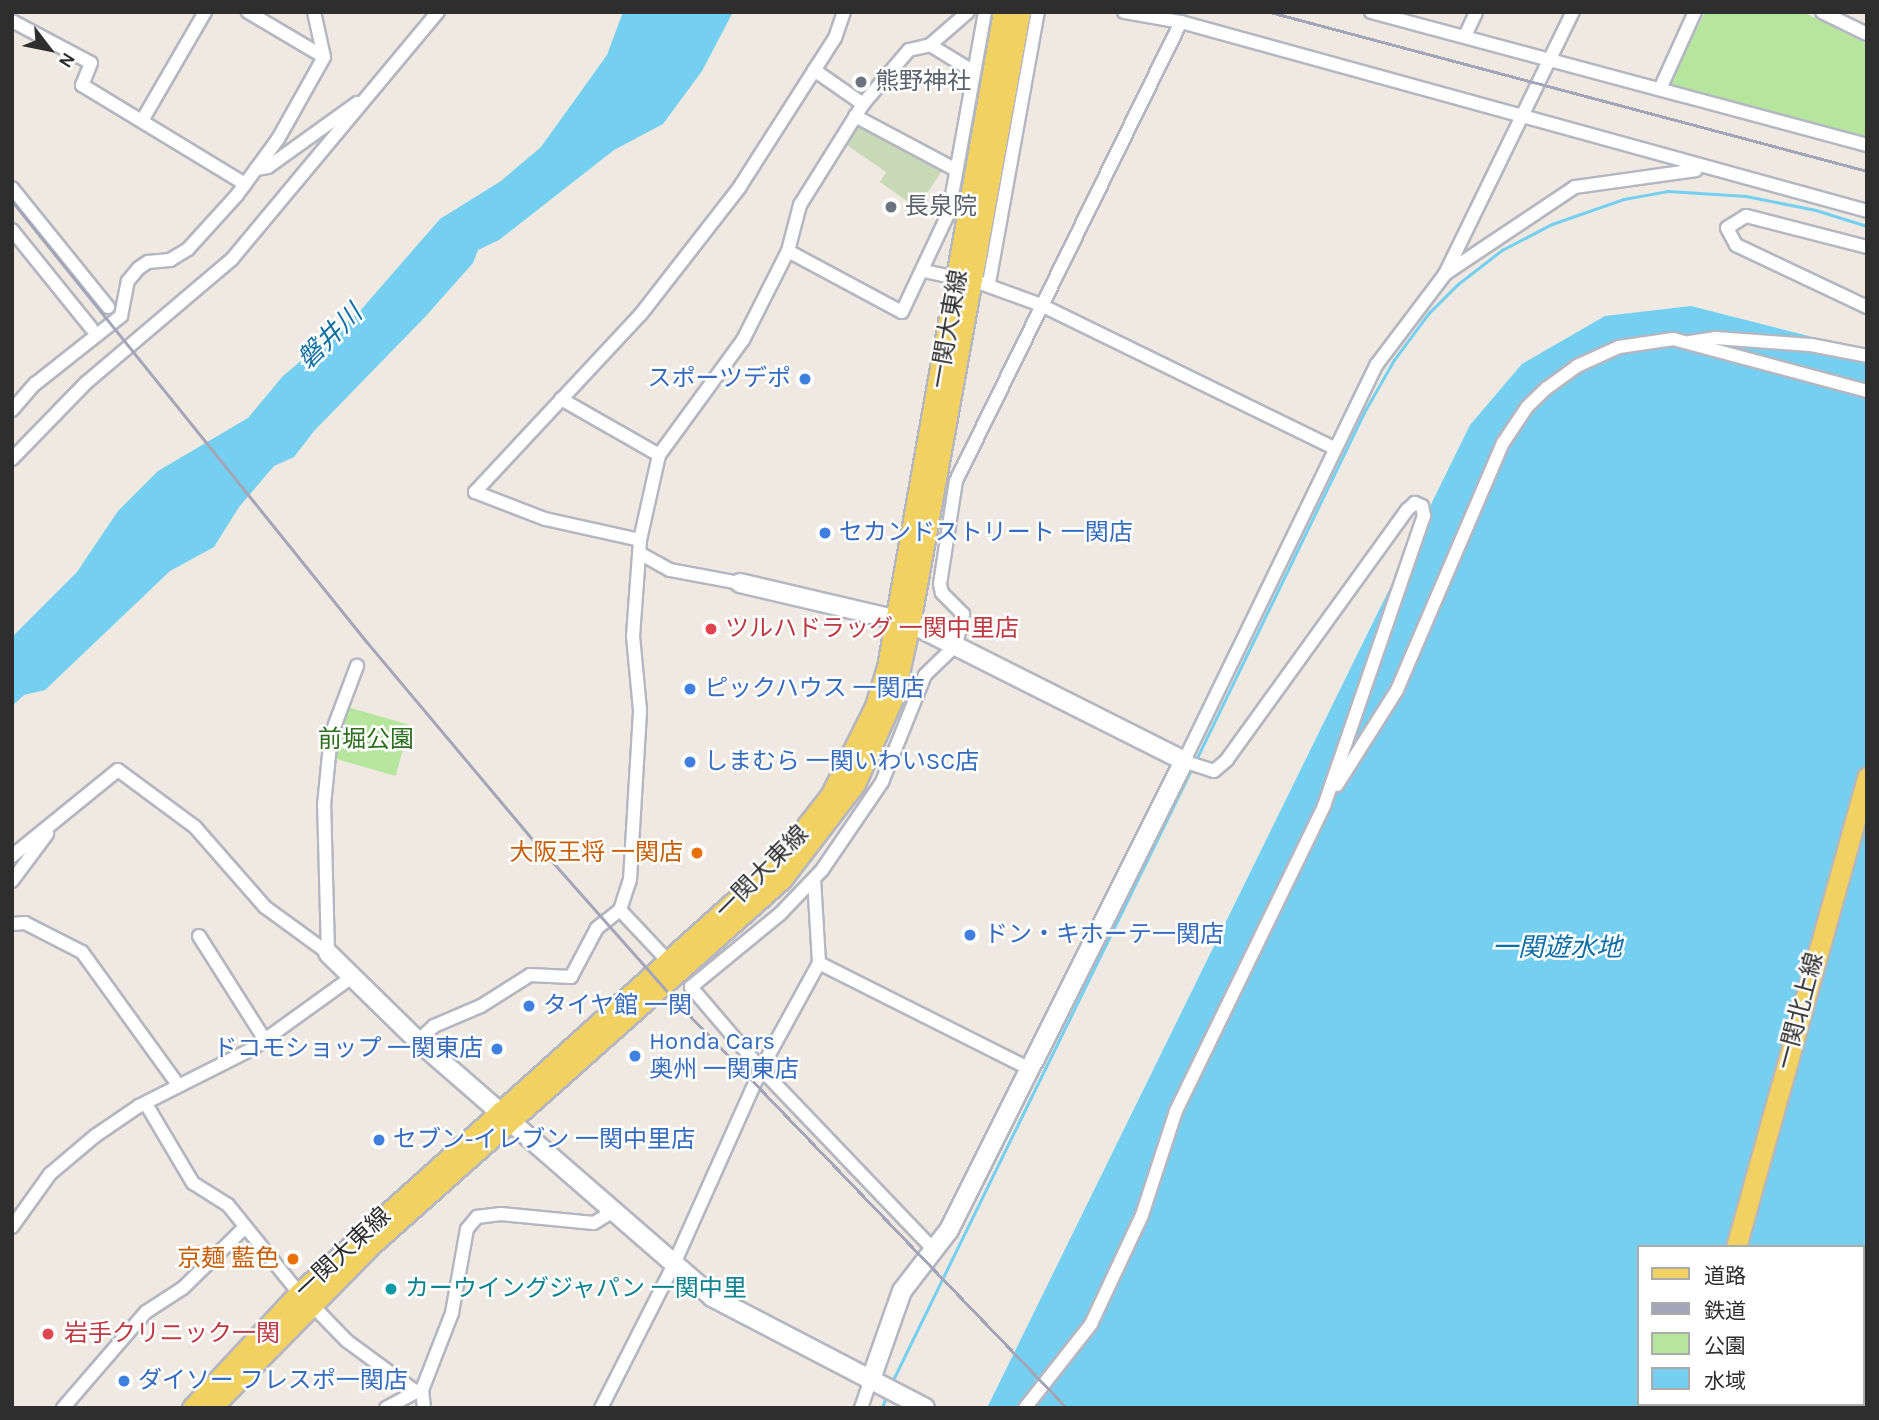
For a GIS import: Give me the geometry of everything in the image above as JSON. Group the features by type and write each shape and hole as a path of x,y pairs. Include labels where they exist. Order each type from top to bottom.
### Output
{"main road":[{"name":"一関大東線","path":"974,281 1003,12"},
{"name":"一関大東線","path":"192,1408 304,1298 505,1118 782,879 810,847 855,784 894,696 903,622 974,281 1020,12"},
{"name":"一関大東線","path":"505,1118 668,961 778,862 830,796 875,706 903,622"},
{"name":"一関北上線","path":"1737,1245 1867,776"},
{"name":"一関大東線","path":"211,1408 304,1298"}],"street":[{"path":"143,119 205,12"},
{"path":"248,12 324,57"},
{"path":"12,410 35,384 121,316 128,281 139,268 148,262 170,260 188,249 245,184 324,57 314,12"},
{"path":"12,459 87,382 232,259 438,12"},
{"path":"640,540 545,519 475,492 641,314 707,229 838,32 844,12"},
{"path":"418,1041 434,1026 481,1006 530,975 571,977 597,928 620,910 630,880 640,710 633,636 640,540 659,456 743,340 788,251 800,205 863,104 909,50 930,45 968,12"},
{"path":"788,251 902,312 925,271 949,212 985,12"},
{"path":"974,281 1038,12"},
{"path":"1124,12 1181,22 1704,169 1867,211"},
{"path":"1465,36 1476,12"},
{"path":"861,1408 902,1291 948,1230 1186,762 1334,448 1377,364 1444,274 1573,12"},
{"path":"1660,89 1695,12"},
{"path":"1822,12 1867,34"},
{"path":"1375,13 1867,145"},
{"path":"12,21 91,63 82,85 143,119 245,184"},
{"path":"934,1250 761,1069 691,987 814,880 882,782 925,675 956,645 962,614 942,593 940,584 956,481 1181,22"},
{"path":"930,45 974,72"},
{"path":"814,70 863,104"},
{"path":"256,169 268,167 362,101"},
{"path":"855,116 956,170"},
{"path":"1444,274 1575,187 1704,169"},
{"path":"12,188 108,307"},
{"path":"1867,247 1746,216 1727,228 1736,245 1867,307"},
{"path":"12,230 91,328"},
{"path":"925,271 974,281 1041,305 1334,448"},
{"path":"1025,1408 1091,1324 1142,1215 1177,1111 1324,807 1397,690 1468,517 1503,443 1527,407 1577,366 1619,347 1644,341 1685,342 1715,338 1811,345 1867,356"},
{"path":"1685,342 1867,391"},
{"path":"561,399 659,456"},
{"path":"640,554 670,570 740,583 903,622 956,645 1186,762 1204,770 1214,771 1227,760 1415,503 1422,506 1424,516 1324,807"},
{"path":"328,953 324,805 331,735 356,666"},
{"path":"12,856 118,770 123,772 195,827 265,907 328,953 418,1041 673,1266 712,1297 870,1382 925,1408"},
{"path":"12,881 55,822"},
{"path":"601,1408 673,1266 761,1069 819,962 814,880"},
{"path":"620,910 668,961"},
{"path":"12,923 26,923 82,952 179,1086"},
{"path":"199,936 265,1040"},
{"path":"819,962 1030,1069"},
{"path":"12,1227 63,1161 146,1104 265,1040 352,977"},
{"path":"146,1104 193,1183 228,1205 243,1229 304,1298 347,1340 419,1390 424,1408"},
{"path":"386,1408 419,1390 452,1313 467,1229 477,1217 501,1214 594,1223 613,1211"},
{"path":"63,1408 146,1312 183,1288 243,1229"}],"green space":[{"path":"1705,12 1803,12 1867,44 1867,140 1668,87"},
{"path":"858,123 942,171 917,208 880,182 886,172 844,143"},
{"name":"前堀公園","path":"337,704 410,725 395,776 322,755"}],"water":[{"name":"磐井川","path":"623,12 733,12 702,71 663,124 614,150 499,240 478,250 473,263 425,317 314,431 294,457 274,466 239,507 214,547 170,571 45,690 24,695 12,706 12,637 77,572 118,511 158,471 248,418 283,376 360,311 440,219 501,181 541,147 607,55"},
{"name":"一関遊水地","path":"1691,306 1867,351 1867,1408 987,1408 1470,425 1522,364 1605,316"}],"waterway":[{"path":"1195,762 1366,409 1394,360 1428,314 1458,284 1502,250 1552,224 1624,199 1668,191 1746,196 1816,210 1867,226"},
{"path":"891,1384 1192,768"},
{"path":"882,1408 886,1397"}],"railway":[{"path":"1270,12 1867,171"},
{"path":"12,201 367,642 529,835 673,998 1067,1408"}],"place":[{"name":"熊野神社","path":"861,82"},
{"name":"長泉院","path":"891,207"},
{"name":"スポーツデポ","path":"805,379"},
{"name":"セカンドストリート 一関店","path":"825,533"},
{"name":"ツルハドラッグ 一関中里店","path":"711,629"},
{"name":"ピックハウス 一関店","path":"690,689"},
{"name":"しまむら 一関いわいSC店","path":"690,762"},
{"name":"大阪王将 一関店","path":"697,853"},
{"name":"ドン・キホーテ一関店","path":"970,935"},
{"name":"タイヤ館 一関","path":"529,1006"},
{"name":"ドコモショップ 一関東店","path":"497,1049"},
{"name":"Honda Cars 奥州 一関東店","path":"635,1056"},
{"name":"セブン-イレブン 一関中里店","path":"379,1140"},
{"name":"京麺 藍色","path":"293,1259"},
{"name":"カーウイングジャパン 一関中里","path":"391,1289"},
{"name":"岩手クリニック一関","path":"48,1334"},
{"name":"ダイソー フレスポ一関店","path":"124,1381"}]}
